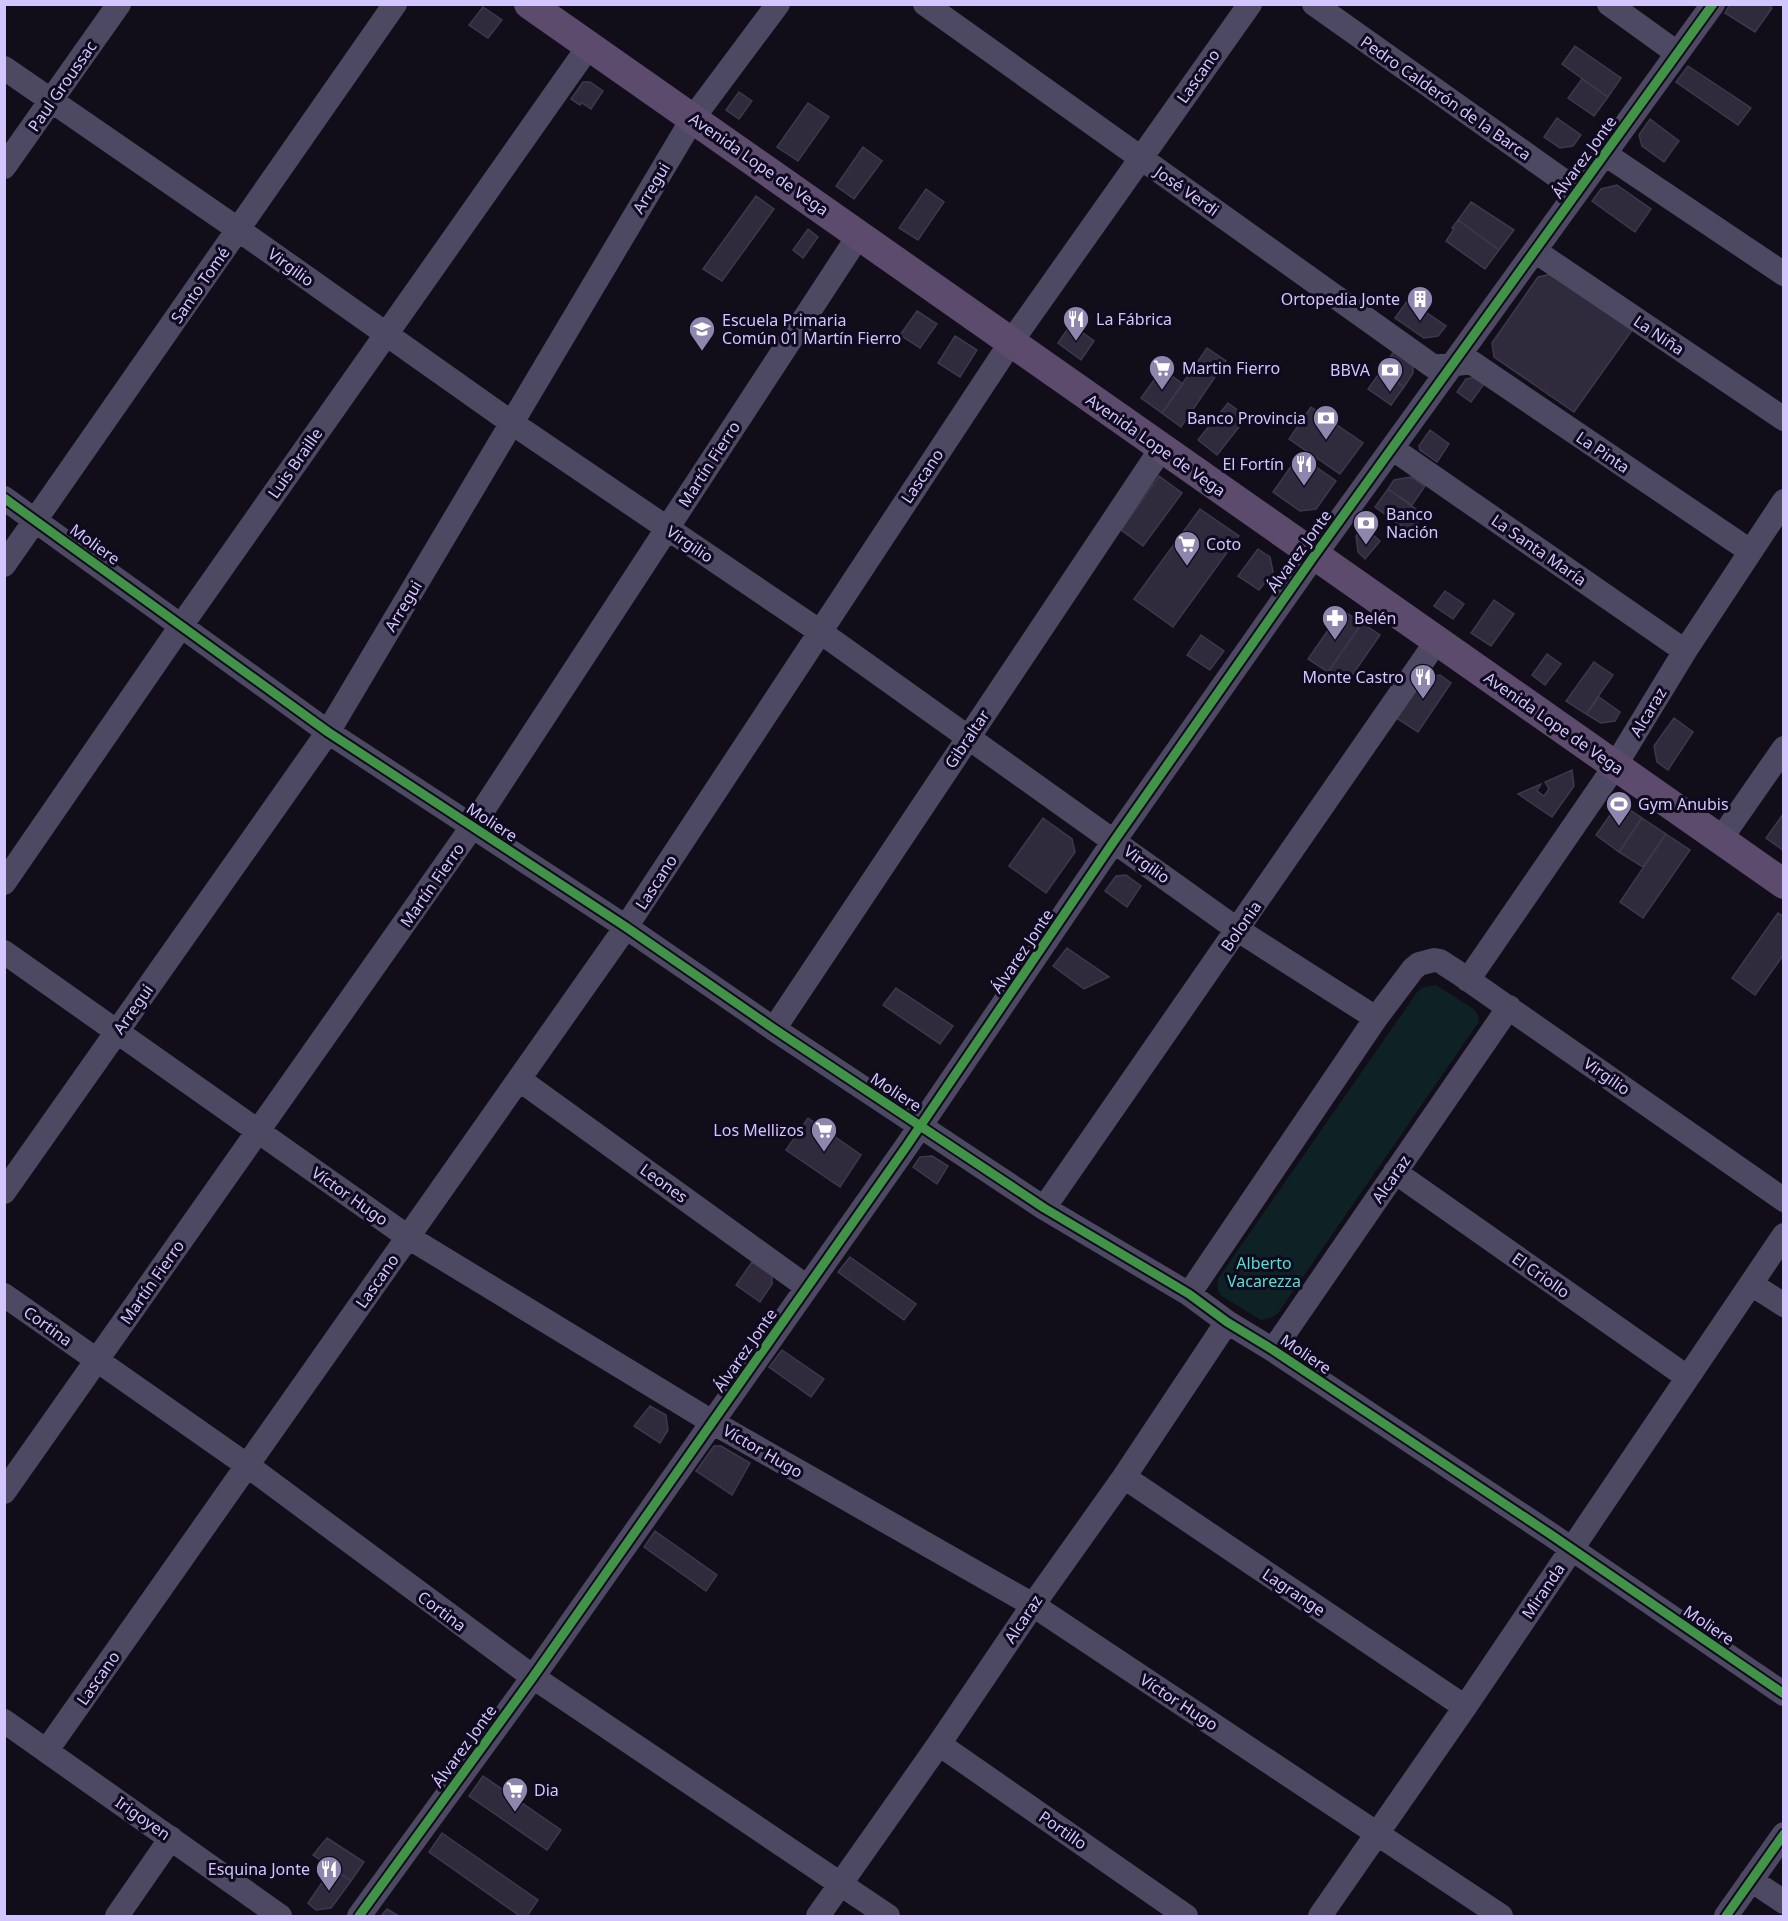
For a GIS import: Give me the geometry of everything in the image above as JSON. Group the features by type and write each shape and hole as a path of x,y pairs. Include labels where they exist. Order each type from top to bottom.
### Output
{"main road":[{"name":"Avenida Lope de Vega","path":"529,4 1784,884"}],"street":[{"name":"Paul Groussac","path":"4,167 119,4"},
{"name":"Santo Tomé","path":"4,566 395,4"},
{"name":"Arregui","path":"4,1192 328,732 693,118 778,4"},
{"name":"José Verdi","path":"925,4 1434,367 1453,364"},
{"name":"Lascano","path":"47,1750 626,927 1011,342 1250,4"},
{"name":"Pedro Calderón de la Barca","path":"1314,4 1578,191"},
{"path":"1609,4 1677,53"},
{"name":"Álvarez Jonte","path":"359,1917 533,1677 920,1126 1114,841 1314,556 1713,4"},
{"name":"Luis Braille","path":"4,883 181,626 589,46"},
{"name":"Virgilio","path":"4,68 239,230 512,423 819,632 1238,930 1376,1018 1413,969 1428,961 1440,961 1784,1200"},
{"path":"1605,154 1784,274"},
{"name":"Martín Fierro","path":"4,1492 472,827 859,235"},
{"name":"La Niña","path":"1535,251 1784,419"},
{"name":"La Pinta","path":"1453,364 1471,362 1750,551"},
{"name":"Gibraltar","path":"774,1029 1161,449"},
{"name":"La Santa María","path":"1393,449 1685,651"},
{"name":"Moliere","path":"4,498 328,732 626,927 774,1029 1044,1208 1189,1294 1227,1322 1273,1350 1571,1549 1784,1694"},
{"name":"Alcaraz","path":"1468,980 1615,766 1685,651 1784,501"},
{"name":"Bolonia","path":"1044,1208 1436,642"},
{"path":"1720,840 1784,748"},
{"name":"Víctor Hugo","path":"4,952 408,1237 712,1422 1033,1605 1501,1917"},
{"name":"Alcaraz","path":"1273,1350 1509,1007"},
{"path":"1189,1294 1376,1018"},
{"name":"Leones","path":"520,1080 807,1287"},
{"name":"El Criollo","path":"1395,1172 1687,1377"},
{"name":"Miranda","path":"1320,1917 1784,1235"},
{"path":"1751,1284 1784,1305"},
{"name":"Cortina","path":"4,1295 248,1466 533,1677 888,1917"},
{"name":"Alcaraz","path":"818,1917 1124,1477 1227,1322"},
{"name":"Lagrange","path":"1124,1477 1465,1707"},
{"name":"Irigoyen","path":"4,1721 280,1917"},
{"name":"Portillo","path":"939,1743 1186,1917"},
{"path":"1726,1917 1784,1834"},
{"path":"117,1917 171,1838"},
{"path":"1751,1880 1784,1902"}],"green space":[{"name":"Alberto Vacarezza","path":"1436,985 1475,1010 1479,1018 1478,1023 1278,1313 1261,1320 1222,1296 1218,1291 1217,1280 1418,991 1424,987"}],"building":[{"path":"1730,4 1768,4 1772,8 1755,32 1725,13"},
{"path":"483,7 502,20 488,38 469,25"},
{"path":"1575,46 1621,78 1608,97 1562,64"},
{"path":"1688,66 1751,108 1738,125 1676,82"},
{"path":"1582,79 1608,97 1594,116 1568,98"},
{"path":"583,82 590,82 603,91 591,109 571,99"},
{"path":"739,92 752,101 739,119 726,110"},
{"path":"808,103 829,117 798,161 777,147"},
{"path":"1557,118 1581,135 1573,146 1560,148 1544,137"},
{"path":"1650,119 1679,141 1664,162 1642,146 1639,135"},
{"path":"863,147 882,161 854,199 836,186"},
{"path":"1617,185 1651,209 1635,232 1592,201 1601,189"},
{"path":"926,189 944,202 918,240 899,228"},
{"path":"756,196 774,209 722,281 703,269"},
{"path":"1471,202 1514,230 1499,250 1458,220"},
{"path":"1458,220 1499,250 1485,269 1446,241"},
{"path":"808,229 818,237 803,258 793,250"},
{"path":"1551,274 1633,329 1574,412 1494,357 1492,343 1538,277"},
{"name":"Ortopedia Jonte","path":"1408,300 1446,326 1438,336 1424,338 1395,318"},
{"path":"917,311 937,324 920,348 900,335"},
{"name":"La Fábrica","path":"1071,324 1094,341 1081,360 1058,343"},
{"path":"955,336 977,350 960,377 938,363"},
{"path":"1207,348 1226,361 1181,427 1162,413"},
{"path":"1394,351 1413,364 1413,373 1404,387 1381,371"},
{"name":"Martin Fierro","path":"1162,369 1183,384 1162,413 1141,398"},
{"path":"1381,371 1404,387 1391,405 1368,389"},
{"path":"1476,378 1484,384 1471,402 1457,392 1466,379"},
{"path":"1228,403 1247,417 1217,455 1198,440"},
{"name":"Banco Provincia","path":"1311,407 1363,443 1340,474 1289,439"},
{"path":"1430,430 1449,444 1437,462 1420,450 1419,446"},
{"name":"El Fortín","path":"1299,455 1336,481 1316,509 1300,511 1273,492"},
{"path":"1159,476 1182,493 1143,546 1121,530"},
{"path":"1411,477 1425,486 1412,505 1388,489 1394,480"},
{"path":"1388,489 1424,515 1411,533 1375,507"},
{"name":"Coto","path":"1200,509 1239,536 1173,627 1134,599"},
{"name":"Banco Nación","path":"1364,527 1380,541 1365,559 1358,552 1356,536"},
{"path":"1258,549 1270,557 1273,572 1259,590 1238,576"},
{"path":"1445,591 1464,604 1453,619 1434,606"},
{"path":"1494,600 1514,614 1491,646 1471,633"},
{"name":"Belén","path":"1342,610 1362,623 1328,672 1308,659"},
{"path":"1362,623 1380,635 1346,684 1328,672"},
{"path":"1201,635 1224,651 1210,670 1187,655"},
{"path":"1547,654 1561,664 1545,685 1532,675"},
{"path":"1594,662 1613,675 1586,714 1566,701"},
{"name":"Monte Castro","path":"1440,675 1451,683 1418,732 1395,717 1422,678"},
{"path":"1599,697 1620,712 1615,721 1601,723 1586,714"},
{"path":"1674,718 1693,732 1668,770 1657,762 1654,746"},
{"path":"1572,770 1574,786 1552,817 1518,794 1541,784 1537,791 1544,796 1549,789 1545,782"},
{"name":"Gym Anubis","path":"1624,806 1642,818 1619,852 1596,835 1615,808"},
{"path":"1784,813 1784,851 1766,838"},
{"path":"1043,818 1072,839 1075,852 1046,893 1009,866"},
{"path":"1642,818 1666,834 1643,867 1619,852"},
{"path":"1666,834 1690,850 1643,918 1620,902"},
{"path":"1126,875 1141,886 1127,907 1105,891 1116,876"},
{"path":"1778,913 1784,917 1784,954 1755,995 1732,978"},
{"path":"1067,948 1109,977 1084,989 1053,966"},
{"path":"896,988 953,1026 940,1044 883,1005"},
{"name":"Los Mellizos","path":"808,1118 861,1155 840,1187 786,1150"},
{"path":"932,1156 948,1166 937,1184 913,1167 920,1157"},
{"path":"850,1257 916,1304 904,1320 838,1272"},
{"path":"752,1262 772,1275 772,1284 760,1302 736,1285"},
{"path":"782,1350 824,1379 811,1397 769,1367"},
{"path":"650,1406 666,1415 668,1430 660,1443 634,1426"},
{"path":"714,1446 721,1446 750,1463 732,1495 696,1471"},
{"path":"655,1531 717,1575 706,1591 644,1547"},
{"name":"Dia","path":"483,1776 561,1830 547,1850 469,1796"},
{"path":"442,1833 538,1900 527,1916 520,1916 429,1852"},
{"path":"327,1838 364,1862 351,1881 313,1855"},
{"name":"Esquina Jonte","path":"332,1868 351,1881 331,1908 316,1910 308,1903"},
{"path":"387,1909 399,1916 381,1916"}],"cycle path":[{"path":"359,1916 533,1677 906,1147 1114,841 1314,556 1713,4"},
{"path":"4,498 328,732 626,927 774,1029 1044,1208 1189,1294 1227,1322 1273,1350 1550,1534 1784,1694"},
{"path":"1726,1916 1784,1834"}],"place":[{"name":"Ortopedia Jonte","path":"1420,322"},
{"name":"La Fábrica","path":"1076,342"},
{"name":"Escuela Primaria Común 01 Martín Fierro","path":"702,352"},
{"name":"Martin Fierro","path":"1162,391"},
{"name":"BBVA","path":"1390,393"},
{"name":"Banco Provincia","path":"1326,441"},
{"name":"El Fortín","path":"1304,487"},
{"name":"Banco Nación","path":"1366,546"},
{"name":"Coto","path":"1187,567"},
{"name":"Belén","path":"1335,641"},
{"name":"Monte Castro","path":"1423,700"},
{"name":"Gym Anubis","path":"1619,827"},
{"name":"Los Mellizos","path":"824,1153"},
{"name":"Dia","path":"515,1813"},
{"name":"Esquina Jonte","path":"329,1892"}]}
